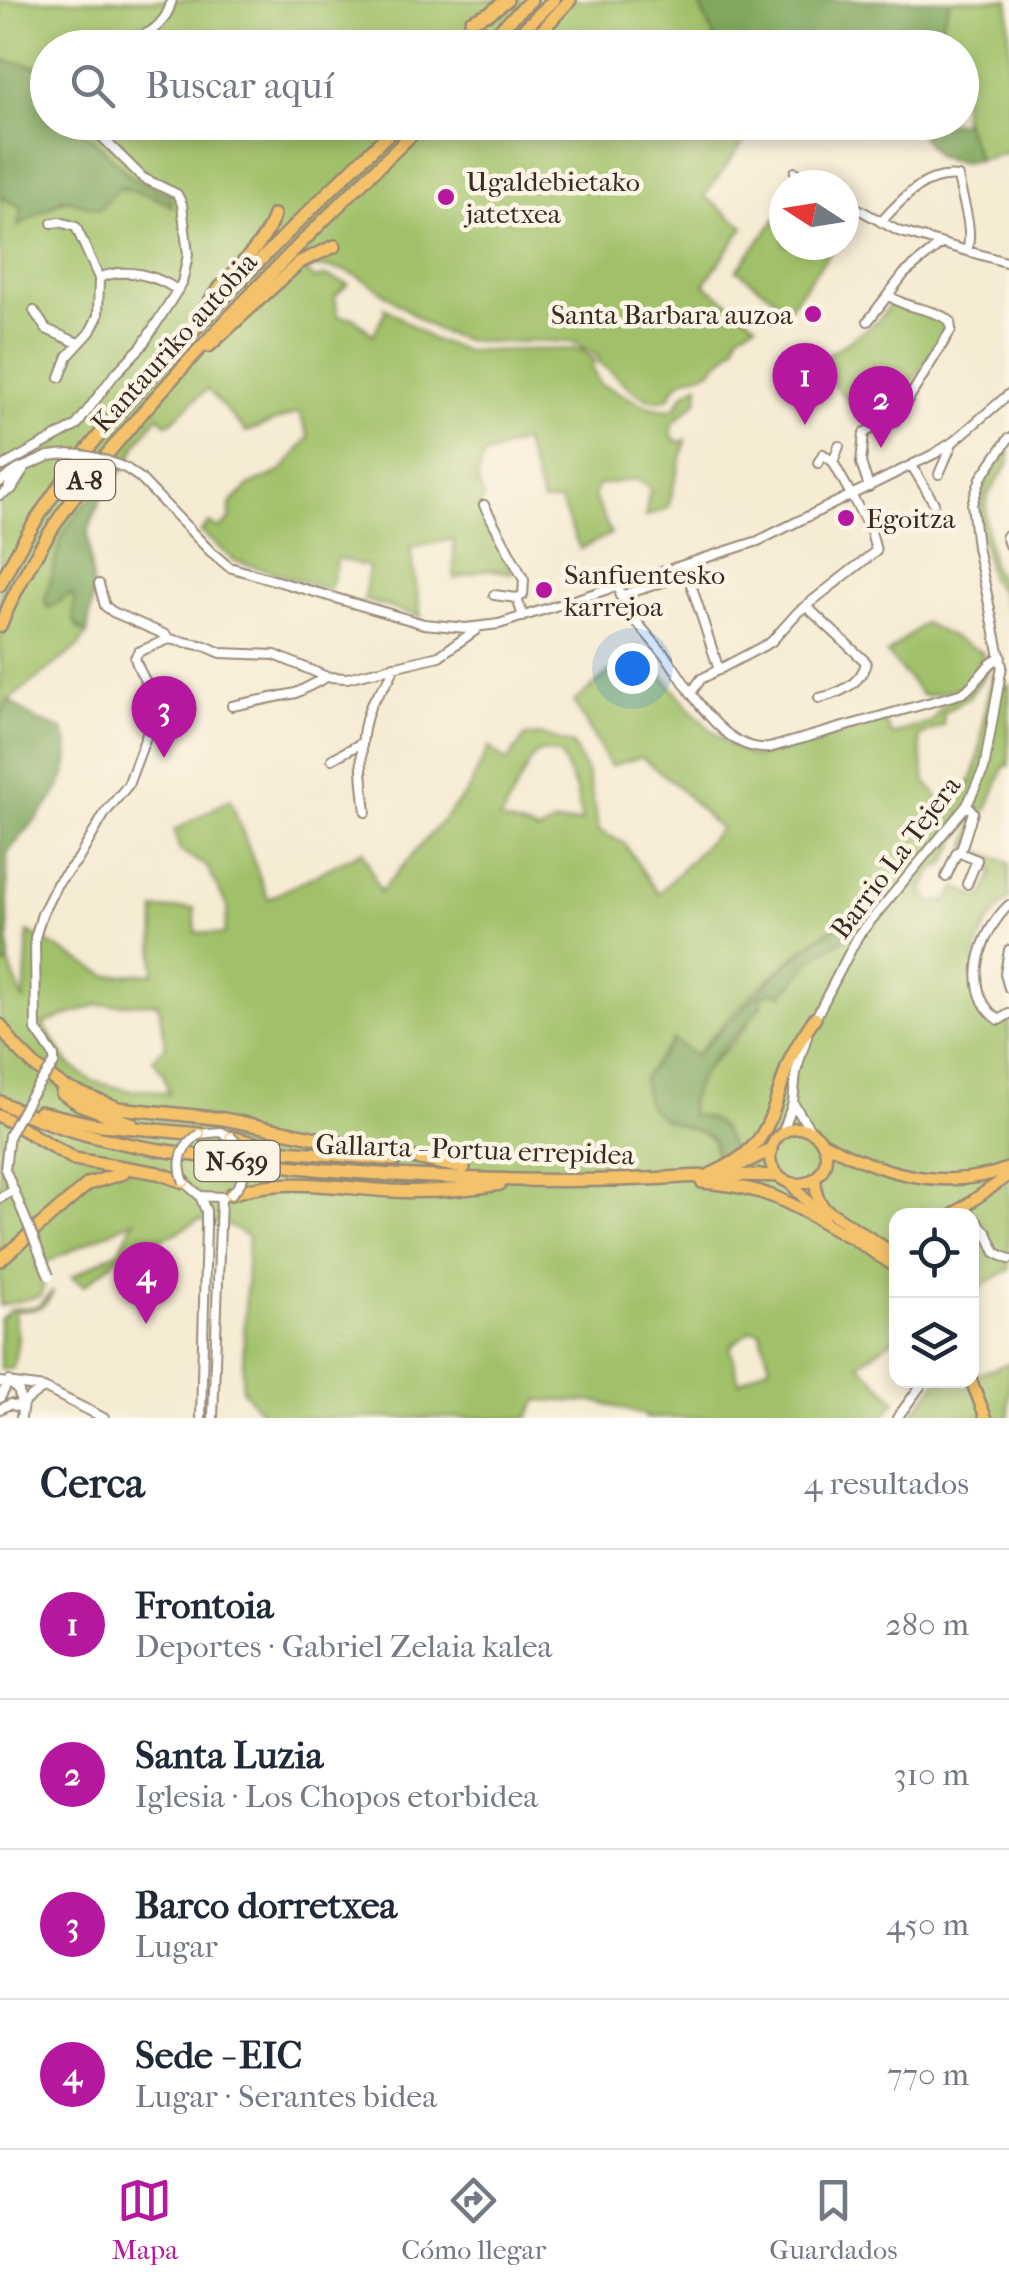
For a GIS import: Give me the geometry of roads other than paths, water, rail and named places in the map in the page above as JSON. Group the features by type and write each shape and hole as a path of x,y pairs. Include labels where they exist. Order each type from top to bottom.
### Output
{"highway":[{"path":"470,21 507,0"},
{"path":"499,30 530,0"},
{"path":"523,30 554,0"},
{"path":"542,30 570,0"},
{"name":"Kantauriko autobia","path":"0,585 39,516 80,458 199,324 383,140"},
{"name":"Kantauriko autobia","path":"0,626 21,580 62,510 130,425 290,252 405,140"},
{"path":"199,324 205,306 254,250 274,215"},
{"path":"196,352 213,344 300,262 334,246"},
{"path":"713,1173 751,1150 766,1131 789,1060 816,1018"},
{"path":"0,1025 32,1069 79,1104 155,1131"},
{"path":"14,1045 64,1088 118,1108 224,1119 524,1179"},
{"path":"0,1098 66,1119 198,1134"},
{"name":"Gallarta - Portua errepidea","path":"0,1098 24,1114 85,1134 203,1157 374,1174 658,1179 713,1173 746,1164 771,1150"},
{"path":"0,1116 74,1159 148,1171 184,1182"},
{"path":"231,1136 285,1150 464,1168"},
{"path":"0,1260 88,1184 114,1174 148,1171"},
{"name":"Gallarta - Portua errepidea","path":"713,1173 784,1179"},
{"path":"226,1196 258,1184 462,1190 524,1179"},
{"path":"658,1179 754,1188 846,1234"}],"main road":[{"path":"889,1262 816,1212 771,1164 771,1150 782,1134 796,1128 811,1132 855,1158 933,1180 964,1180 1009,1171"},
{"path":"784,1179 803,1184 816,1178 826,1153 822,1141"},
{"path":"824,1165 855,1158"},
{"path":"964,1207 1009,1171"},
{"path":"816,1178 817,1196 824,1208 889,1250"},
{"path":"974,1388 986,1418"}],"street":[{"path":"153,30 163,24 172,0"},
{"path":"2,467 76,426 114,375 142,346 178,290 188,255 178,194 144,178 105,140"},
{"path":"881,222 914,188 942,178 958,178 968,228 967,251"},
{"path":"859,210 898,231 1009,263"},
{"path":"52,223 76,227 99,278 95,325 78,343 60,377"},
{"path":"868,321 904,274 941,244"},
{"path":"99,278 110,273 156,276 178,290"},
{"path":"869,487 861,462 864,433 878,424 895,422 951,330 950,321 942,314 894,300 889,295"},
{"path":"34,310 46,329 78,343"},
{"path":"2,467 14,469 49,456 88,455 140,478 229,567 424,624 479,627 619,591 758,542 953,442 1009,394"},
{"path":"619,591 628,614 659,647 691,693 746,746 769,748 962,693 971,688 986,664 1005,663 977,546 972,504 981,478 1009,438"},
{"path":"939,474 953,442"},
{"path":"833,462 839,446"},
{"path":"0,482 30,452"},
{"path":"691,693 702,679 772,642 788,620 876,551 871,532 833,462 823,454 818,464"},
{"path":"4,493 12,488 26,466"},
{"path":"912,466 934,504"},
{"path":"4,493 14,469"},
{"path":"484,505 524,580 522,595 494,595"},
{"path":"686,566 719,670"},
{"path":"99,584 105,606 166,634 169,640"},
{"path":"516,598 523,617"},
{"path":"806,606 866,662 864,672 850,686 819,698"},
{"path":"49,1276 5,1168 9,1135 54,1064 54,1056 36,1030 35,938 58,884 128,785 156,710 156,700 139,672 136,658 144,649 169,640 229,654 274,655 327,676 347,678 439,656 479,627"},
{"name":"Barrio La Tejera","path":"782,1134 793,1103 798,1062 858,936 967,805 984,770 1005,663"},
{"path":"366,812 360,744 371,702 393,675 394,666"},
{"path":"232,706 296,693 327,676"},
{"path":"998,692 1009,679"},
{"path":"332,759 360,744"},
{"path":"960,853 973,812 967,805"},
{"path":"946,878 957,852 977,860 967,884"},
{"path":"1009,906 986,934 978,974 980,989 994,1018 999,1020 1009,1014"},
{"path":"1009,950 1005,974 1009,988"},
{"path":"793,1103 811,1132"},
{"path":"201,1418 206,1211 200,1196 184,1182 180,1172 183,1150 198,1134 209,1132 231,1136 239,1144 246,1165 244,1176 226,1196 213,1418"},
{"path":"1,1197 14,1190"},
{"path":"200,1196 226,1196"},
{"path":"964,1207 988,1233 996,1253 1009,1259"},
{"path":"4,1382 44,1388 104,1418"},
{"path":"0,1398 4,1382"},
{"path":"4,1382 19,1392 21,1413"},
{"path":"21,1413 28,1397 44,1388"},
{"path":"897,1418 919,1388"},
{"path":"0,1409 10,1404 21,1413"}],"place":[{"name":"Ugaldebietako jatetxea","path":"446,197"},
{"name":"Santa Barbara auzoa","path":"813,314"},
{"name":"Frontoia","path":"805,425"},
{"name":"Santa Luzia","path":"881,448"},
{"name":"Egoitza","path":"846,518"},
{"name":"Sanfuentesko karrejoa","path":"544,590"},
{"name":"Barco dorretxea","path":"164,758"},
{"name":"Sede - EIC","path":"146,1324"}]}
